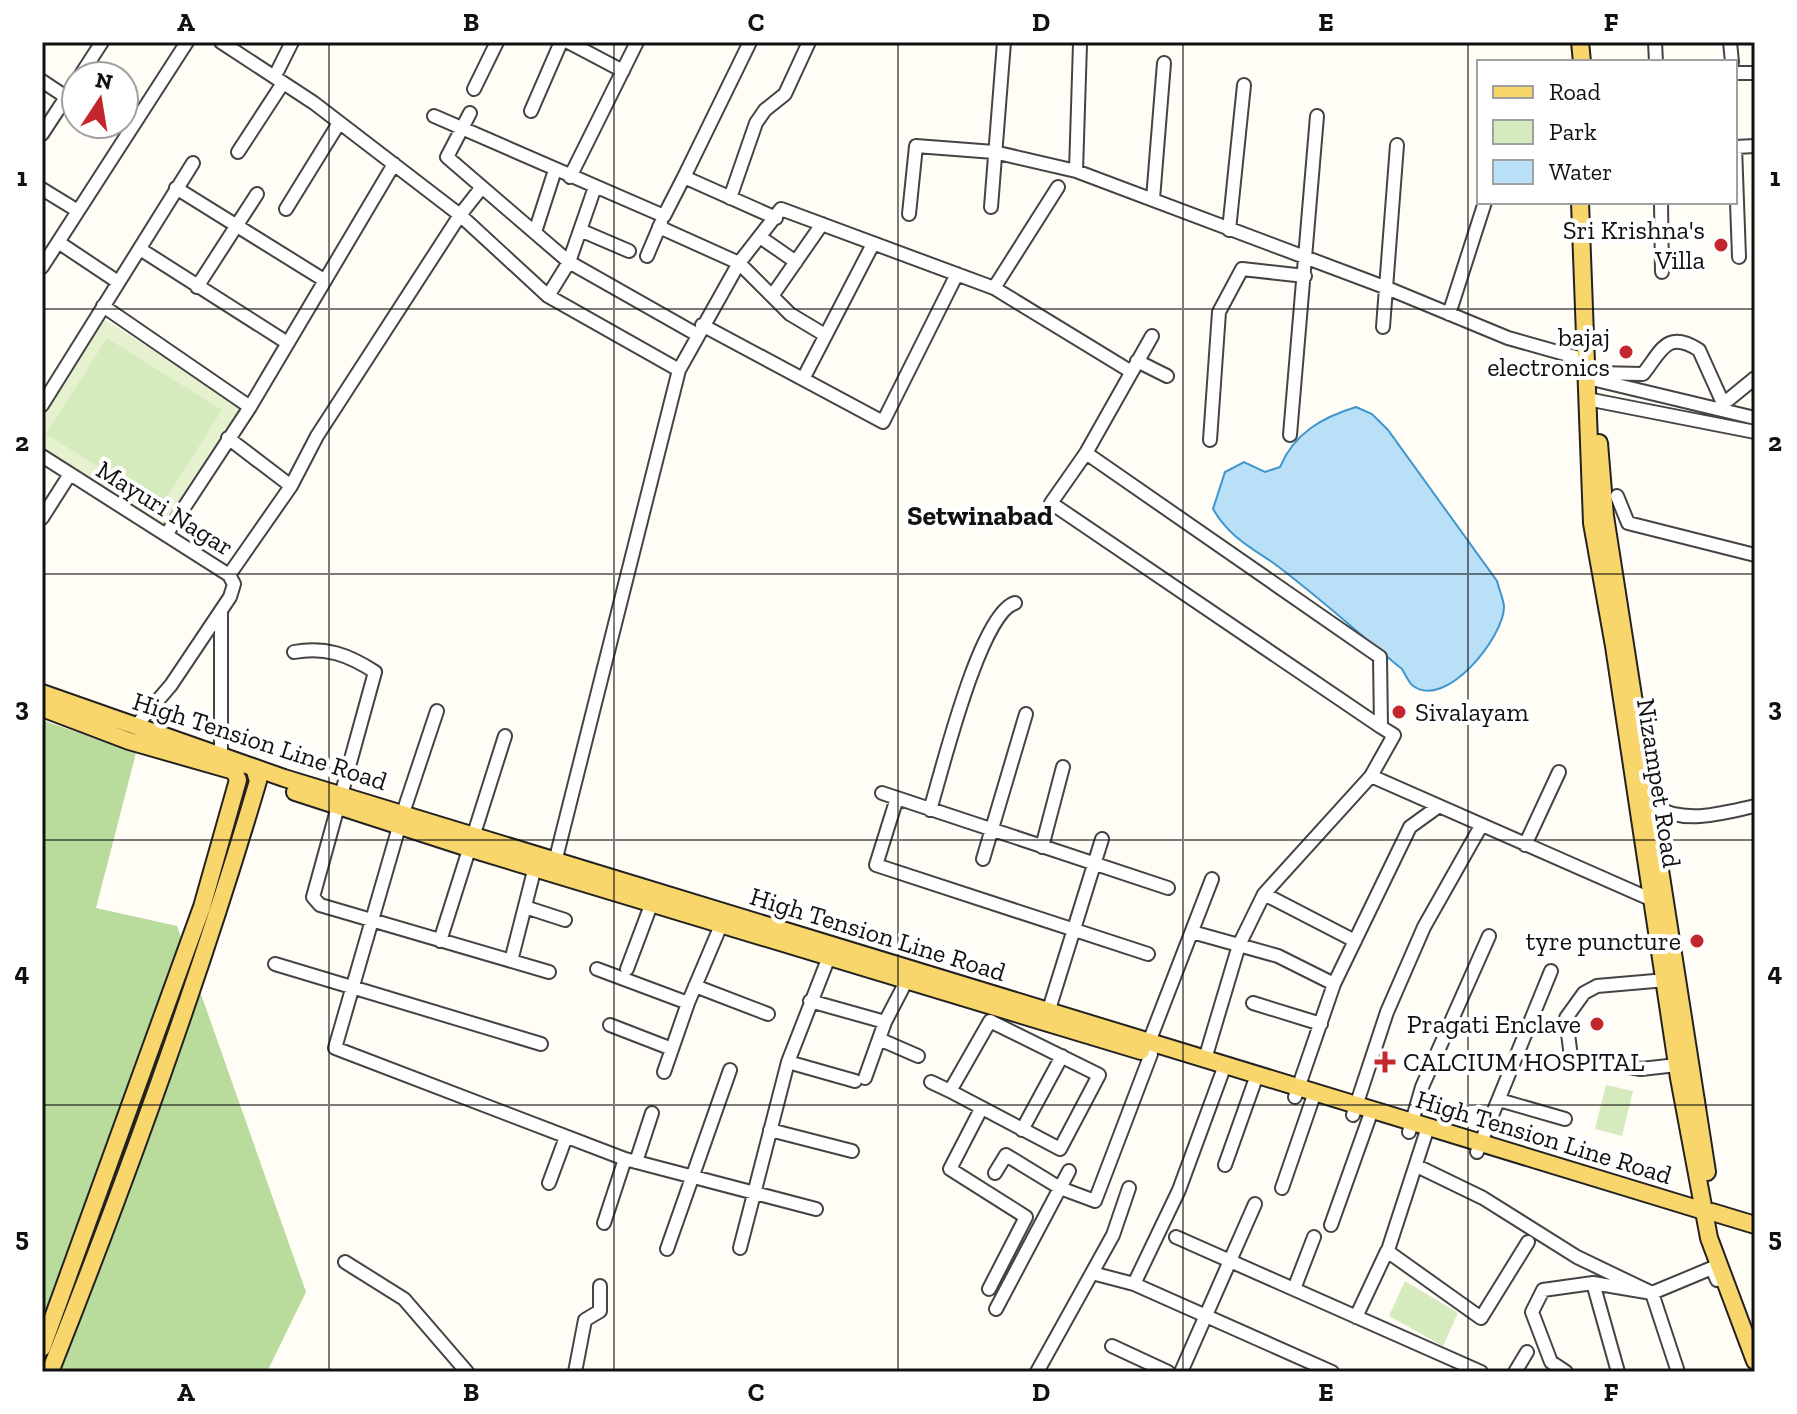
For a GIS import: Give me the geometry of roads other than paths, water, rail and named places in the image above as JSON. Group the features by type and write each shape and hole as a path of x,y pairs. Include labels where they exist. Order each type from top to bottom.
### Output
{"main road":[{"name":"Nizampet Road","path":"1580,204 1593,371"},
{"name":"Nizampet Road","path":"1588,204 1593,371 1592,523 1660,902 1703,1215 1755,1337"},
{"name":"Nizampet Road","path":"1591,400 1605,516 1651,805 1666,980 1677,1065 1703,1215 1755,1361"},
{"name":"High Tension Line Road","path":"42,693 132,734"},
{"name":"High Tension Line Road","path":"42,708 221,756 256,775 1052,1019 1150,1048 1205,1059 1223,1070 1703,1215 1755,1236"},
{"path":"42,1348 94,1213 202,907 238,780 234,771 132,734"},
{"path":"50,1372 110,1219 209,939 256,775"},
{"path":"1150,1048 1223,1070"},
{"path":"94,1213 110,1219"},
{"name":"High Tension Line Road","path":"1703,1215 1755,1225"}],"street":[{"path":"90,60 102,42"},
{"path":"42,267 187,42"},
{"path":"221,42 339,123 460,215 548,296 679,370"},
{"path":"278,70 292,42"},
{"path":"474,89 497,42"},
{"path":"531,111 561,42"},
{"path":"569,42 623,71"},
{"path":"570,177 637,42"},
{"path":"647,256 750,42"},
{"path":"730,198 756,123 765,110 785,94 809,42"},
{"path":"991,207 1004,42"},
{"path":"1076,171 1080,44"},
{"path":"1153,199 1164,63"},
{"path":"42,81 60,93"},
{"path":"238,152 283,83"},
{"path":"1229,230 1244,85"},
{"path":"42,134 60,106"},
{"path":"470,113 447,157 569,262 883,422 957,274"},
{"path":"434,116 595,187 739,263 790,314 825,335"},
{"path":"1290,435 1317,116"},
{"path":"286,209 339,123"},
{"path":"1383,327 1397,145"},
{"path":"909,214 916,146 994,152 1076,171 1387,288 1593,371 1721,405 1755,418"},
{"path":"42,405 193,163"},
{"path":"166,535 250,407 394,164"},
{"path":"535,232 555,170"},
{"path":"684,177 776,218"},
{"path":"229,575 291,486 317,436 460,215 482,187"},
{"path":"548,296 569,262 595,187"},
{"path":"994,288 1058,187"},
{"path":"176,188 324,280"},
{"path":"42,189 78,211"},
{"path":"197,287 257,194"},
{"path":"1737,202 1739,257"},
{"path":"1449,314 1484,204"},
{"path":"1661,204 1662,272"},
{"path":"554,867 679,370 739,263 781,209 994,288 1133,366 1167,376"},
{"path":"772,296 822,224"},
{"path":"580,230 629,251"},
{"path":"760,237 796,262"},
{"path":"58,242 118,282"},
{"path":"803,379 873,244"},
{"path":"140,249 286,342"},
{"path":"1210,440 1219,312 1242,269 1305,276"},
{"path":"103,306 250,407"},
{"path":"1152,336 1086,453 1051,503 1394,735 1371,776 1264,894 1239,945 1205,1059"},
{"path":"1593,371 1643,374 1664,344 1671,341 1699,350 1721,405"},
{"path":"1721,405 1755,378"},
{"path":"1591,400 1755,432"},
{"path":"228,438 291,486"},
{"path":"1086,453 1380,657 1381,727"},
{"name":"Mayuri Nagar","path":"42,456 229,575 234,591 171,685 132,734"},
{"path":"42,518 70,474"},
{"path":"1617,496 1628,523 1755,555"},
{"path":"930,810 972,670 999,612 1015,603"},
{"path":"221,611 221,756"},
{"path":"294,652 313,648 331,650 375,672 337,799 313,897 320,905 549,972"},
{"path":"437,711 401,820 374,922 335,1048 630,1160 816,1209"},
{"path":"983,859 1026,714"},
{"path":"440,941 505,736"},
{"path":"1042,847 1063,767"},
{"path":"1525,845 1559,772"},
{"path":"1371,776 1660,902"},
{"path":"882,793 1168,888"},
{"path":"897,798 876,865 1073,932 1148,954"},
{"path":"1651,805 1671,817 1716,815 1755,806"},
{"path":"1296,1092 1334,984 1410,827 1439,806"},
{"path":"1331,1225 1387,1012 1424,927 1481,826"},
{"path":"1036,1043 1052,1019 1073,932 1102,839"},
{"path":"511,961 536,862"},
{"path":"1006,1155 1060,1188 1095,1201 1212,879"},
{"path":"1264,894 1355,941"},
{"path":"627,969 654,897"},
{"path":"525,907 565,920"},
{"path":"664,1072 688,1003 724,919"},
{"path":"1192,932 1278,956 1334,984"},
{"path":"1389,1247 1417,1166 1422,1087 1489,936"},
{"path":"740,1248 788,1062 831,951"},
{"path":"275,964 541,1044"},
{"path":"597,969 688,1003"},
{"path":"1479,1148 1551,971"},
{"path":"788,1062 860,1079 909,975"},
{"path":"1666,980 1597,986 1584,993 1566,1018 1571,1057 1641,1069 1677,1065"},
{"path":"695,986 768,1014"},
{"path":"810,1001 885,1022"},
{"path":"1253,1003 1321,1024"},
{"path":"1022,1130 1056,1053 1052,1019"},
{"path":"931,1082 1060,1149 1099,1080 1097,1073 995,1021 987,1022 950,1091"},
{"path":"610,1025 672,1049"},
{"path":"879,1039 918,1056"},
{"path":"667,1249 730,1070"},
{"path":"1134,1284 1179,1190 1223,1070"},
{"path":"1225,1165 1255,1080"},
{"path":"1282,1188 1313,1097"},
{"path":"1499,1100 1565,1119"},
{"path":"981,1109 950,1169 1026,1217 989,1289"},
{"path":"604,1223 652,1113"},
{"path":"770,1130 852,1151"},
{"path":"549,1183 566,1137"},
{"path":"995,1173 1013,1143"},
{"path":"1417,1166 1483,1198 1577,1257 1652,1293 1678,1372"},
{"path":"996,1309 1069,1171"},
{"path":"1037,1372 1113,1235 1129,1188"},
{"path":"1181,1372 1255,1204"},
{"path":"1176,1237 1481,1372"},
{"path":"1294,1289 1314,1237"},
{"path":"1356,1317 1387,1251 1481,1318 1528,1242"},
{"path":"345,1262 404,1299 467,1372"},
{"path":"1566,1372 1551,1362 1532,1312 1535,1300 1543,1290 1593,1283 1652,1293 1712,1268 1753,1372"},
{"path":"1092,1273 1134,1284 1332,1372"},
{"path":"1593,1283 1618,1372"},
{"path":"575,1372 585,1320 600,1311 600,1286"},
{"path":"1112,1346 1168,1372"},
{"path":"1515,1372 1527,1352"}],"water":[{"path":"1356,407 1372,414 1388,430 1497,581 1502,597 1502,619 1495,635 1471,667 1440,688 1425,691 1412,685 1402,669 1289,575 1232,533 1213,509 1225,472 1244,462 1265,472 1280,467 1293,445 1311,428"}],"place":[{"name":"Sri Krishna's Villa","path":"1721,245"},
{"name":"bajaj electronics","path":"1626,352"},
{"name":"Sivalayam","path":"1399,712"},
{"name":"tyre puncture","path":"1697,941"},
{"name":"Pragati Enclave","path":"1597,1024"},
{"name":"CALCIUM HOSPITAL","path":"1385,1062"}],"district":[{"name":"Setwinabad","path":"980,515"}]}
